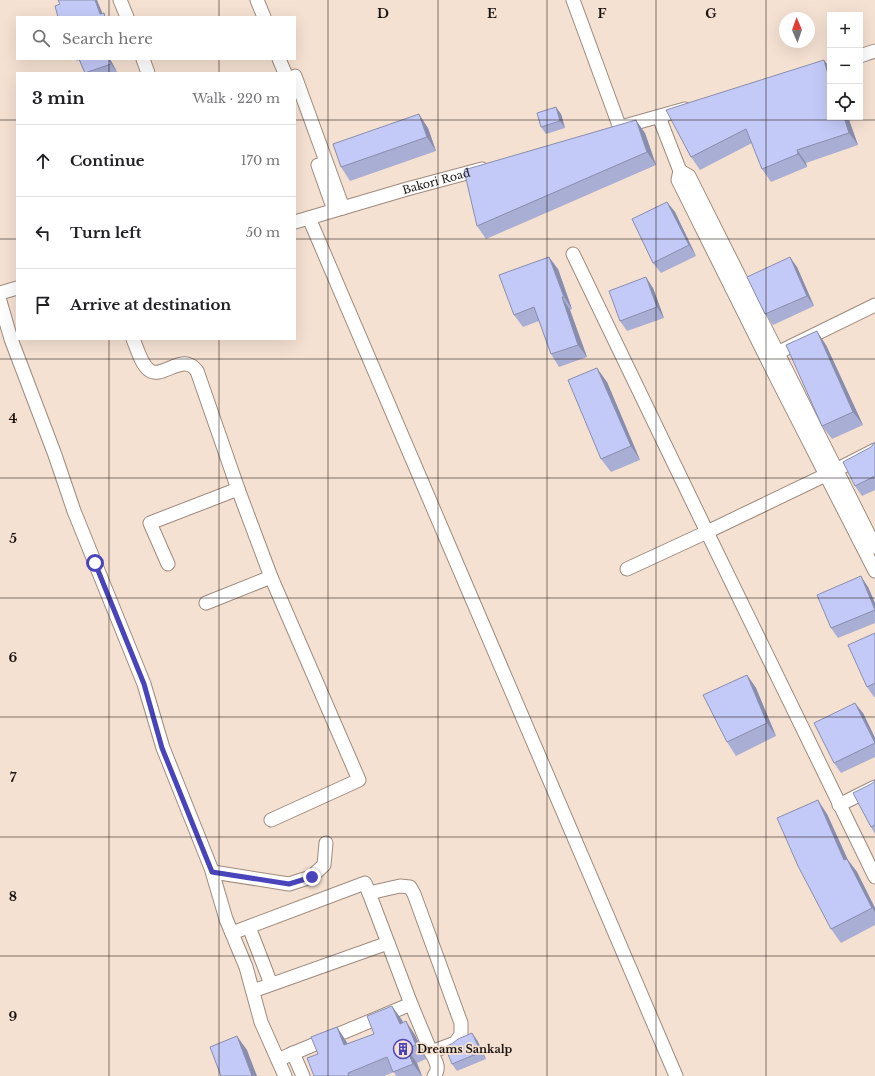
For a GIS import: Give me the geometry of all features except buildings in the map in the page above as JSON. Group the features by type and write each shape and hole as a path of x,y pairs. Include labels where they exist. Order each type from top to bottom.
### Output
{"street":[{"path":"120,0 127,16"},
{"path":"257,0 264,16"},
{"path":"267,0 273,16"},
{"path":"573,0 620,128"},
{"path":"863,55 875,51"},
{"path":"143,60 148,72"},
{"path":"280,60 285,72"},
{"path":"289,60 294,72"},
{"path":"296,79 339,209"},
{"path":"296,102 339,209"},
{"path":"605,132 696,106"},
{"path":"659,116 680,171 689,176 691,180 772,356 831,472 874,566"},
{"name":"Bakori Road","path":"296,222 495,165"},
{"path":"308,218 676,1076"},
{"path":"573,254 875,877"},
{"path":"0,293 16,288"},
{"path":"0,301 11,339 56,455 74,511 144,684 162,748 212,872 226,918 246,967 261,1022 285,1076"},
{"path":"772,356 875,305"},
{"path":"133,340 141,360 149,370 157,373 182,364 191,365 197,371 238,489 271,577 359,780 271,820"},
{"path":"627,569 707,532 875,450"},
{"path":"831,472 875,547"},
{"path":"168,564 150,523 238,489"},
{"path":"206,603 271,577"},
{"path":"839,805 875,787"},
{"path":"212,872 289,884 312,877 324,865 326,843"},
{"path":"232,933 365,883 411,1004 437,1065 437,1073 434,1076"},
{"path":"369,893 400,886 410,886 414,894 461,1023 461,1034 455,1042 431,1052"},
{"path":"249,927 271,984"},
{"path":"253,991 388,943"},
{"path":"278,1060 411,1004"},
{"path":"293,1053 303,1076"}],"place":[{"name":"Dreams Sankalp","path":"403,1049"}],"route":[{"path":"95,563 144,684 162,748 212,872 289,884 312,877"}]}
